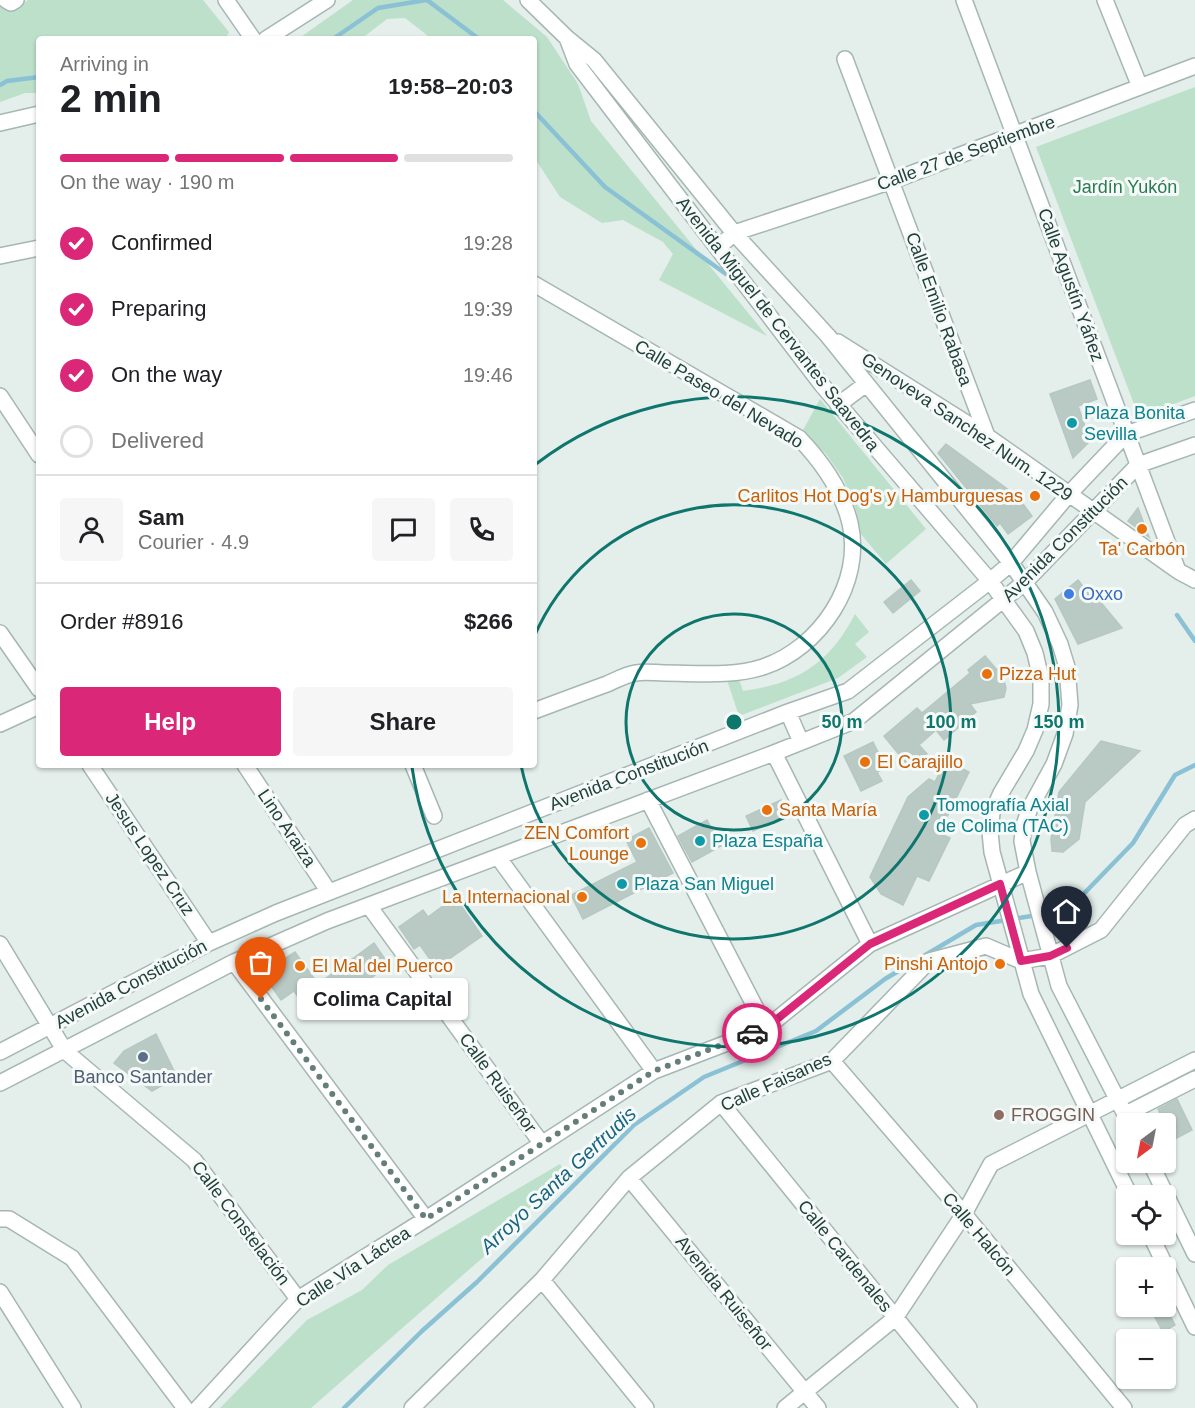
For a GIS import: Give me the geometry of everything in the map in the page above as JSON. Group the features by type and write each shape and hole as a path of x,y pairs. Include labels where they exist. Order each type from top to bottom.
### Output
{"street":[{"path":"226,0 251,36"},
{"path":"271,36 327,0"},
{"name":"Avenida Miguel de Cervantes Saavedra","path":"528,0 567,38 594,60 734,233 828,336 1011,563 1045,612 1060,644 1067,667 1070,705 1065,734 1054,764 1030,808 1024,825 1022,841 1028,872 1059,986 1125,1113"},
{"name":"Calle Agustín Yáñez","path":"964,0 1178,571"},
{"path":"1105,0 1140,87"},
{"name":"Avenida Miguel de Cervantes Saavedra","path":"567,38 577,64 838,405 990,581 1026,631 1035,653 1041,679 1041,704 1035,730 992,813 990,832 992,852 1031,994 1125,1185"},
{"name":"Calle Emilio Rabasa","path":"845,59 987,436"},
{"name":"Calle 27 de Septiembre","path":"734,233 892,181 1195,66"},
{"path":"0,123 36,115"},
{"path":"718,248 734,233"},
{"path":"0,256 36,249"},
{"name":"Calle Paseo del Nevado","path":"537,286 799,438 832,477 850,523 853,549 850,570 839,600 830,616 818,631 784,657 765,666 741,673 636,673 537,710"},
{"name":"Genoveva Sanchez Num. 1229","path":"828,336 987,436 1178,571 1195,580"},
{"path":"838,405 866,384"},
{"path":"2,401 36,450"},
{"name":"Avenida Constitución","path":"0,1052 209,943 329,892 788,712 848,691 1011,563 1069,494 1126,434 1195,410"},
{"name":"Avenida Constitución","path":"0,1083 234,962 327,921 854,721 1025,582 1138,465 1195,445"},
{"path":"0,633 36,685"},
{"path":"0,724 36,707"},
{"path":"788,712 801,742"},
{"path":"774,753 870,944"},
{"name":"Jesus Lopez Cruz","path":"92,768 209,943"},
{"name":"Lino Araiza","path":"247,768 329,892"},
{"path":"414,768 434,816"},
{"path":"648,800 766,1028"},
{"path":"1190,822 1195,838"},
{"path":"1021,961 1050,956 1101,930 1190,822"},
{"path":"498,857 654,1071"},
{"name":"Calle Vía Láctea","path":"198,1408 298,1299 654,1071 766,1028 870,944 1028,872"},
{"name":"Calle Ruiseñor","path":"369,906 542,1144"},
{"name":"Calle Constelación","path":"0,944 64,1051 194,1160 298,1299"},
{"name":"Calle Faisanes","path":"412,1408 542,1280 629,1178 722,1103 832,1061 929,961 986,946 1021,961"},
{"path":"234,962 426,1219"},
{"path":"785,1408 895,1318 964,1214 991,1164 1195,1060"},
{"name":"Calle Halcón","path":"832,1061 964,1214 1124,1408"},
{"path":"1138,1113 1195,1079"},
{"name":"Calle Cardenales","path":"722,1103 969,1408"},
{"path":"1155,1173 1195,1254"},
{"name":"Avenida Ruiseñor","path":"629,1178 818,1408"},
{"path":"0,1220 9,1219 72,1258 185,1408"},
{"path":"1154,1245 1195,1327"},
{"path":"542,1280 646,1408"},
{"path":"0,1292 73,1408"}],"green space":[{"path":"28,0 203,0 229,32 227,36 36,36 36,93 25,93 0,102 0,7 12,12"},
{"path":"353,0 503,0 547,37 578,84 591,121 767,336 659,280 673,254 663,242 623,220 602,223 560,197 537,162 537,36 428,36 405,18 387,19 365,36 302,36"},
{"name":"Jardín Yukón","path":"1195,87 1195,396 1139,417 1036,147"},
{"path":"820,399 926,529 886,564 860,533 856,510 843,478 826,454 802,432"},
{"path":"855,614 869,632 855,644 867,657 838,678 739,716 727,680 739,679 743,691 780,683 796,676 823,658 835,646"},
{"path":"560,1164 564,1171 488,1253 311,1408 220,1408 307,1320 362,1290 388,1265"}],"building":[{"name":"Plaza Bonita Sevilla","path":"1090,380 1097,399 1078,406 1090,441 1073,458 1050,394"},
{"path":"946,444 1017,496 1032,516 1008,534 1000,523 997,526 938,453"},
{"name":"Ta' Carbón","path":"1138,508 1149,537 1128,521"},
{"path":"911,580 920,591 893,613 884,602"},
{"path":"1078,580 1091,597 1094,594 1122,628 1078,644 1055,599"},
{"path":"985,656 997,670 1000,666 1006,688 1004,697 970,704 976,712 944,740 936,730 919,745 927,754 910,768 884,736 917,708 922,713 970,673 968,670"},
{"path":"1101,741 1140,751 1085,802 1079,839 1063,852 1052,851 1051,839 1059,792"},
{"name":"El Carajillo","path":"873,742 886,768 877,772 882,781 861,791 844,756"},
{"name":"Tomografía Axial de Colima (TAC)","path":"947,757 958,763 957,766 969,772 939,833 950,838 929,881 917,876 903,905 881,894 870,877 908,797 929,779 935,782"},
{"path":"781,800 788,815 753,831 746,816"},
{"name":"Plaza España","path":"707,820 721,846 692,862 678,836"},
{"name":"Plaza San Miguel","path":"649,828 673,873 583,919 571,895 637,862 626,840"},
{"path":"455,897 482,936 436,968 420,945 414,949 399,927 423,910 428,917"},
{"path":"374,943 389,965 325,1011 312,993 301,1001 294,991 281,1000 262,973 295,952 318,984"},
{"name":"Banco Santander","path":"156,1034 177,1077 152,1091 114,1063 124,1051"},
{"path":"1177,1099 1192,1130 1176,1138 1176,1113 1160,1113 1158,1109"},
{"path":"1155,1317 1171,1317 1175,1325 1168,1329 1161,1329"}],"waterway":[{"path":"337,36 378,8 426,0"},
{"path":"427,0 475,36"},
{"path":"0,85 7,81 36,77"},
{"path":"537,114 605,187 726,274"},
{"path":"1177,615 1195,641"},
{"name":"Arroyo Santa Gertrudis","path":"344,1408 422,1331 477,1282 634,1125 704,1077 816,1031 885,979 976,925 1068,910 1133,843 1175,775 1195,765"}],"way so far":[{"path":"261,999 426,1219 654,1071 752,1033"}],"place":[{"name":"Plaza Bonita Sevilla","path":"1072,423"},
{"name":"Carlitos Hot Dog's y Hamburguesas","path":"1035,496"},
{"name":"Ta' Carbón","path":"1142,529"},
{"name":"Oxxo","path":"1069,594"},
{"name":"Pizza Hut","path":"987,674"},
{"name":"El Carajillo","path":"865,762"},
{"name":"Santa María","path":"767,810"},
{"name":"Tomografía Axial de Colima (TAC)","path":"924,815"},
{"name":"Plaza España","path":"700,841"},
{"name":"ZEN Comfort Lounge","path":"641,843"},
{"name":"Plaza San Miguel","path":"622,884"},
{"name":"La Internacional","path":"582,897"},
{"name":"Pinshi Antojo","path":"1000,964"},
{"name":"El Mal del Puerco","path":"300,966"},
{"name":"Colima Capital","path":"261,999"},
{"name":"Banco Santander","path":"143,1057"},
{"name":"FROGGIN","path":"999,1115"}],"route":[{"path":"752,1033 766,1028 870,944 1000,884 1021,961 1050,956 1067,948"}]}
